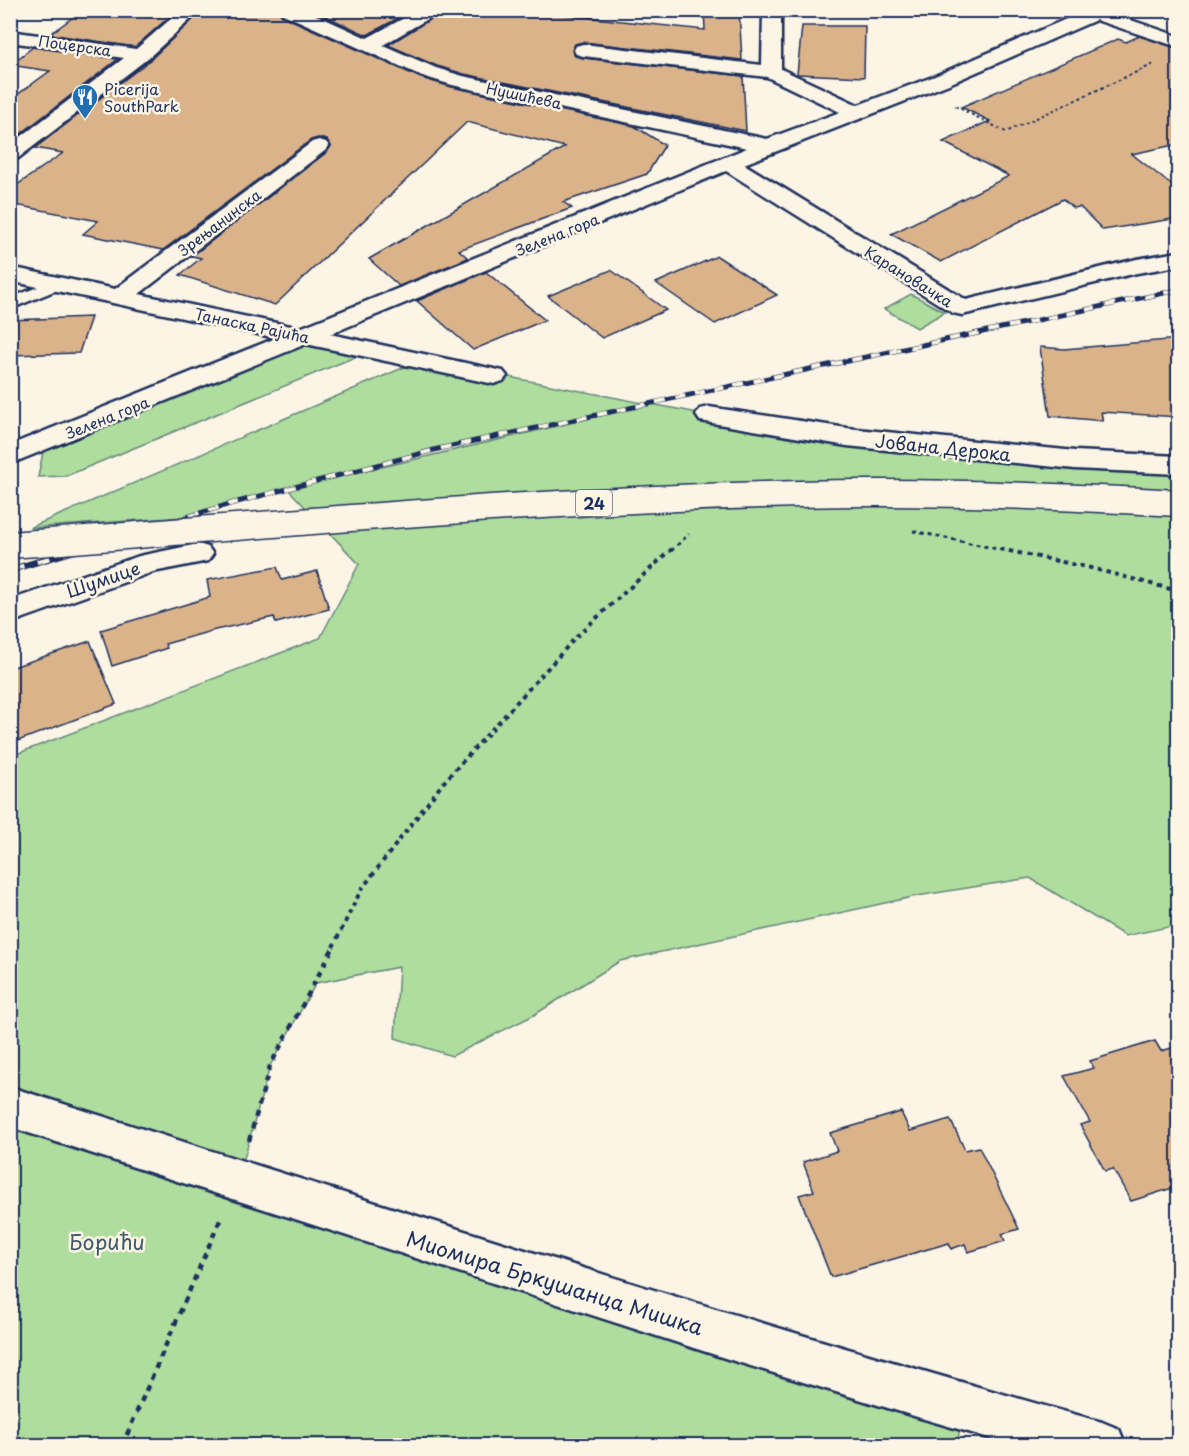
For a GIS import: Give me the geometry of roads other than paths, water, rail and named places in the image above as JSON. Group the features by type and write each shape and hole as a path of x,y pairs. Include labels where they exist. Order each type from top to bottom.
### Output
{"street":[{"path":"10,155 140,55 192,10"},
{"name":"Нушићева","path":"289,10 429,72 459,81 769,146"},
{"path":"368,45 434,10"},
{"path":"771,72 772,10"},
{"path":"1100,12 1179,42"},
{"name":"Зелена гора","path":"10,455 769,146 919,88 1100,12"},
{"name":"Поцерска","path":"10,36 140,55"},
{"path":"583,50 771,72 857,112"},
{"name":"Зрењанинска","path":"120,297 318,146"},
{"name":"Карановачка","path":"729,164 962,308 1137,266 1179,259"},
{"name":"Танаска Рајића","path":"10,274 494,376"},
{"name":"Јована Дерока","path":"709,414 847,437 1075,460 1179,465"},
{"name":"24","path":"10,545 501,508 674,498 862,493 1063,496 1179,504"},
{"name":"Шумице","path":"10,612 148,563 198,554"},
{"name":"Миомира Бркушанца Мишка","path":"10,1107 503,1266 914,1394 1102,1446"}],"lane":[{"path":"10,304 58,284"}],"railway":[{"path":"75,551 230,504 438,449 1178,290"},
{"path":"10,570 80,549"}],"place":[{"name":"Picerija SouthPark","path":"85,120"}],"park label":[{"name":"Борићи","path":"107,1241"}]}
